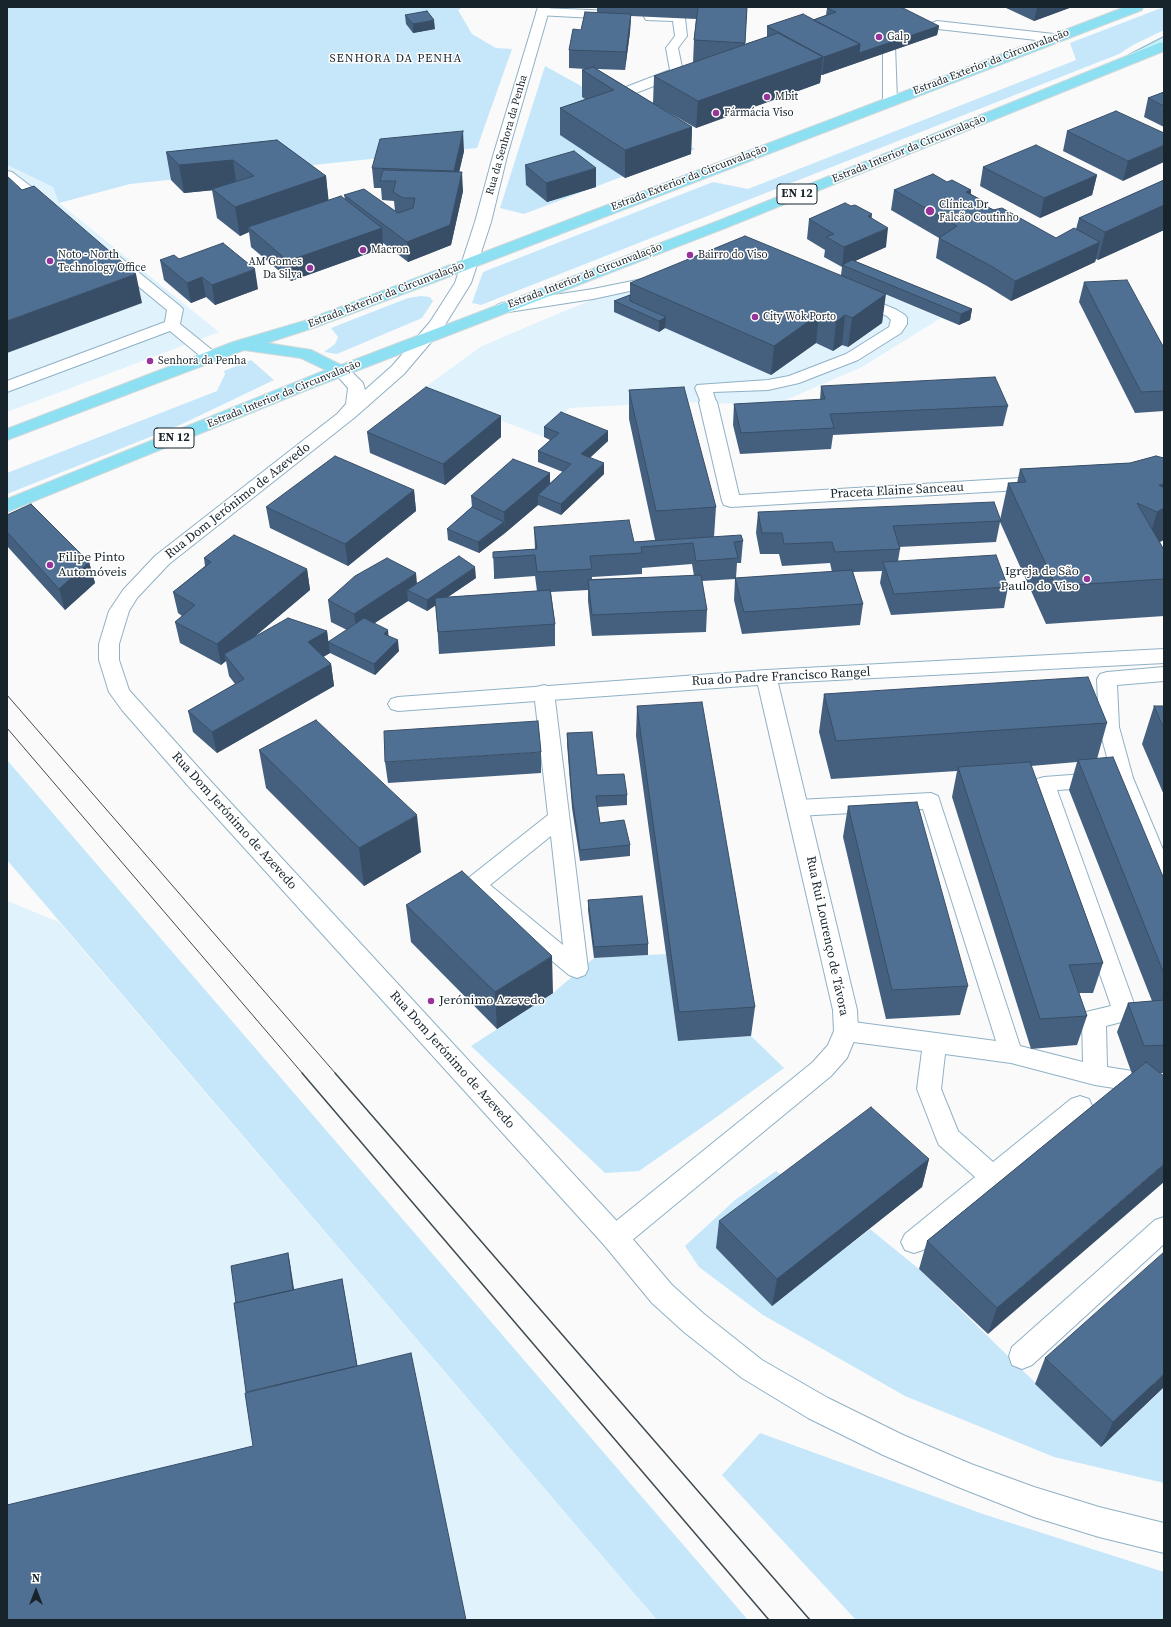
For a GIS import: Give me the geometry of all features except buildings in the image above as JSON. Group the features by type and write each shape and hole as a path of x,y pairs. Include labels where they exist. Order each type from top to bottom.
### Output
{"main road":[{"name":"Estrada Exterior da Circunvalação","path":"7,435 239,346 310,324 1137,7"},
{"path":"1133,59 1164,41"},
{"name":"Estrada Interior da Circunvalação","path":"7,506 427,336 723,224 1164,46"},
{"name":"Estrada Exterior da Circunvalação","path":"239,346 271,348 305,354 341,371"}],"street":[{"name":"Rua da Senhora da Penha","path":"471,263 543,10"},
{"name":"Rua Dom Jerónimo de Azevedo","path":"471,263 463,283 452,303 427,336 398,370 343,418 162,560 130,594 119,611 112,628 109,644 108,660 120,692 139,717 615,1238 662,1294 694,1324 752,1368 818,1408 893,1445 968,1477 1034,1502 1099,1522 1164,1538"},
{"name":"Rua Dom Jerónimo de Azevedo","path":"341,371 357,387 355,405 343,418"},
{"name":"Praceta Elaine Sanceau","path":"708,402 731,501 1054,482"},
{"name":"Rua do Padre Francisco Rangel","path":"398,704 544,692 766,677 1164,656"},
{"name":"Rua Rui Lourenço de Távora","path":"615,1238 822,1070 838,1051 846,1031 845,1010 766,677"}],"lane":[{"path":"543,10 626,16"},
{"path":"613,97 677,72 672,48 681,36 679,18 641,16"},
{"path":"890,101 889,43 937,25 1054,38"},
{"path":"7,175 57,214"},
{"path":"107,254 175,310 172,325"},
{"path":"502,308 614,290 671,276"},
{"path":"708,402 704,388 768,385 793,380 852,357 895,330 899,324 899,318 892,313 842,292"},
{"path":"172,325 211,357"},
{"path":"7,387 172,325"},
{"path":"1164,674 1107,679 1109,727 1123,778 1164,878"},
{"path":"544,692 577,969 475,885 559,818"},
{"path":"1095,1075 1094,1018 1125,1012 1044,784 1123,778"},
{"path":"798,808 931,801 1012,1053"},
{"path":"846,1031 1012,1053 1095,1075 1164,1086"},
{"path":"935,1042 929,1089 948,1138 992,1177"},
{"path":"914,1242 1080,1106"},
{"path":"1022,1356 1164,1228"}],"shaded area":[{"path":"7,7 463,7 458,10 472,34 496,48 512,49 477,148 130,184 59,203 53,187 7,165"},
{"path":"1164,7 1164,30 1133,45 1119,54 481,305 472,303 483,272 713,182 748,189 1076,60 1070,43"},
{"path":"545,66 695,149 524,214 500,208"},
{"path":"7,165 53,187 59,203 219,332 7,412"},
{"path":"749,237 941,318 862,367 774,405 684,402 569,408 544,437 421,390 482,346 562,312"},
{"path":"421,296 430,297 433,301 422,318 337,354 324,352 335,344 338,337 331,328 408,298"},
{"path":"251,360 274,380 180,425 7,494 7,473 217,391 225,374 224,371"},
{"path":"7,760 748,1620 657,1620 7,860"},
{"path":"7,901 59,922 657,1620 7,1620"},
{"path":"666,954 678,1041 751,1036 784,1068 639,1171 605,1173 471,1046 553,993 594,958"},
{"path":"776,1171 797,1187 717,1248 772,1305 870,1229 919,1269 1101,1447 1164,1388 1164,1483 1054,1457 905,1396 763,1315 699,1267 685,1246 735,1200"},
{"path":"760,1433 983,1514 1164,1572 1164,1620 856,1620 722,1475"}],"tram line":[{"path":"7,695 336,1074"},
{"path":"7,728 303,1074"},
{"path":"302,1073 769,1620"},
{"path":"335,1073 810,1620"}],"place":[{"name":"Galp","path":"879,37"},
{"name":"Mbit","path":"767,97"},
{"name":"Fármácia Viso","path":"716,113"},
{"name":"Clínica Dr Falcão Coutinho","path":"930,211"},
{"name":"Macron","path":"363,250"},
{"name":"Bairro do Viso","path":"690,255"},
{"name":"Noto - North Technology Office","path":"50,261"},
{"name":"AM Gomes Da Silva","path":"310,268"},
{"name":"City Wok Porto","path":"755,317"},
{"name":"Senhora da Penha","path":"150,361"},
{"name":"Filipe Pinto Automóveis","path":"50,565"},
{"name":"Igreja de São Paulo do Viso","path":"1087,579"},
{"name":"Jerónimo Azevedo","path":"431,1001"}],"district":[{"name":"SENHORA DA PENHA","path":"396,59"}]}
